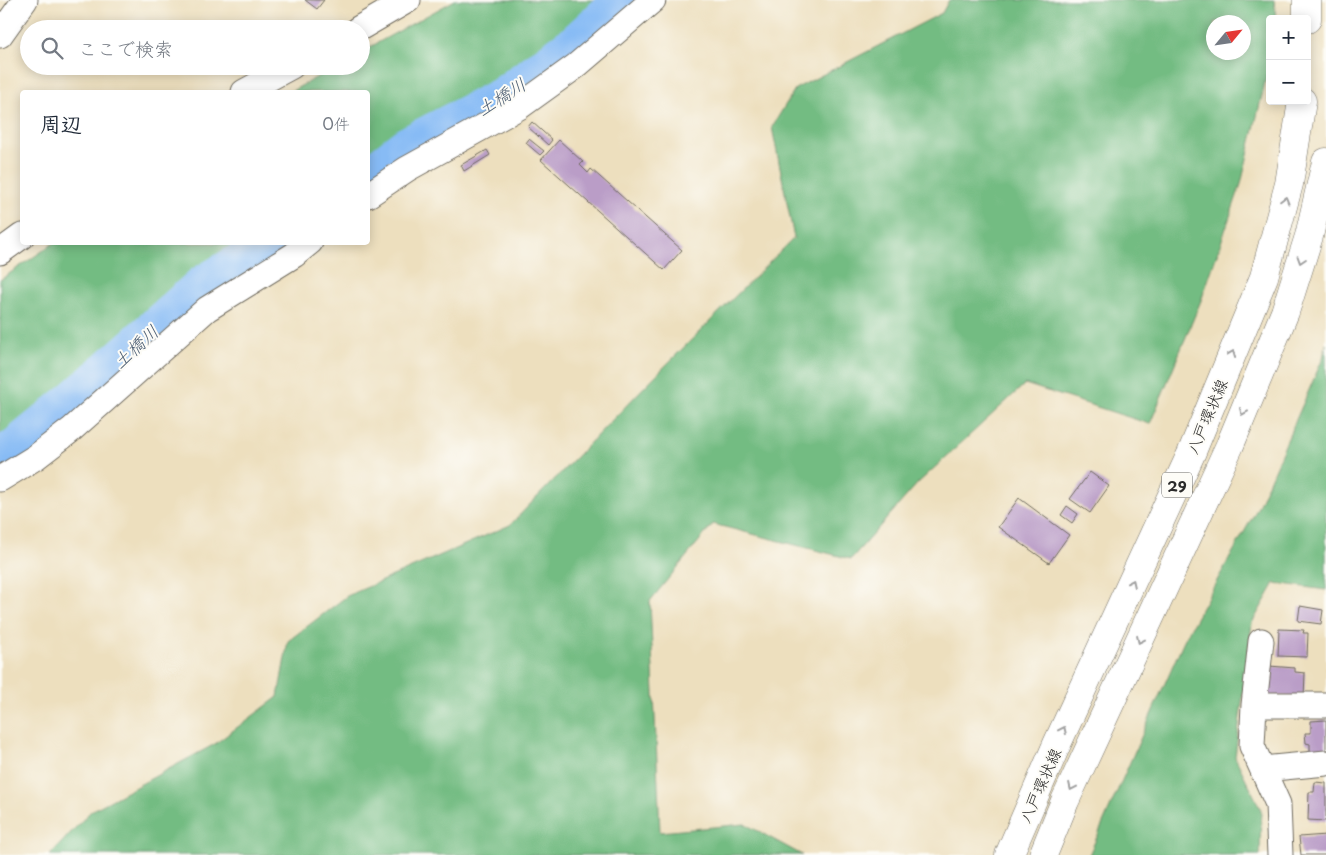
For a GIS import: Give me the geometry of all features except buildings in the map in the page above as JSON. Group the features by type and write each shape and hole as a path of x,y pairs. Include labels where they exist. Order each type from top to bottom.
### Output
{"main road":[{"path":"1307,0 1307,15"},
{"name":"八戸環状線","path":"1009,855 1057,744 1191,454 1264,277 1289,184 1301,105"},
{"name":"八戸環状線","path":"1043,855 1074,783 1230,445 1281,321 1309,236 1326,162"}],"street":[{"path":"0,35 25,0"},
{"path":"370,22 408,0"},
{"path":"370,194 407,169 519,107 576,66 653,0"},
{"path":"248,90 275,75"},
{"path":"0,252 20,237"},
{"path":"0,479 36,457 72,430 207,309 294,255 306,245"},
{"path":"1261,641 1254,705 1252,746 1278,804 1280,855"},
{"path":"1254,705 1326,705"},
{"path":"1263,770 1326,764"}],"green space":[{"path":"455,0 616,0 574,38 499,95 438,124 417,121 402,130 398,143 370,165 370,90 294,90 321,75 370,75 370,47"},
{"path":"949,0 1274,0 1276,15 1266,15 1266,78 1241,184 1202,298 1150,424 1025,384 918,483 851,559 713,524 650,601 660,832 745,824 802,855 50,855 91,811 215,744 278,697 288,641 347,596 510,525 656,375 794,238 772,127 795,89 942,13"},
{"path":"51,245 259,245 196,279 78,391 13,440 0,447 0,280"},
{"path":"1326,344 1326,590 1275,583 1252,623 1235,757 1261,810 1260,855 1089,855 1185,638 1257,509 1323,358"}],"waterway":[{"name":"土橋川","path":"370,175 407,147 502,98 576,44 624,0"},
{"name":"土橋川","path":"0,457 14,450 74,401 203,286 271,245"}]}
